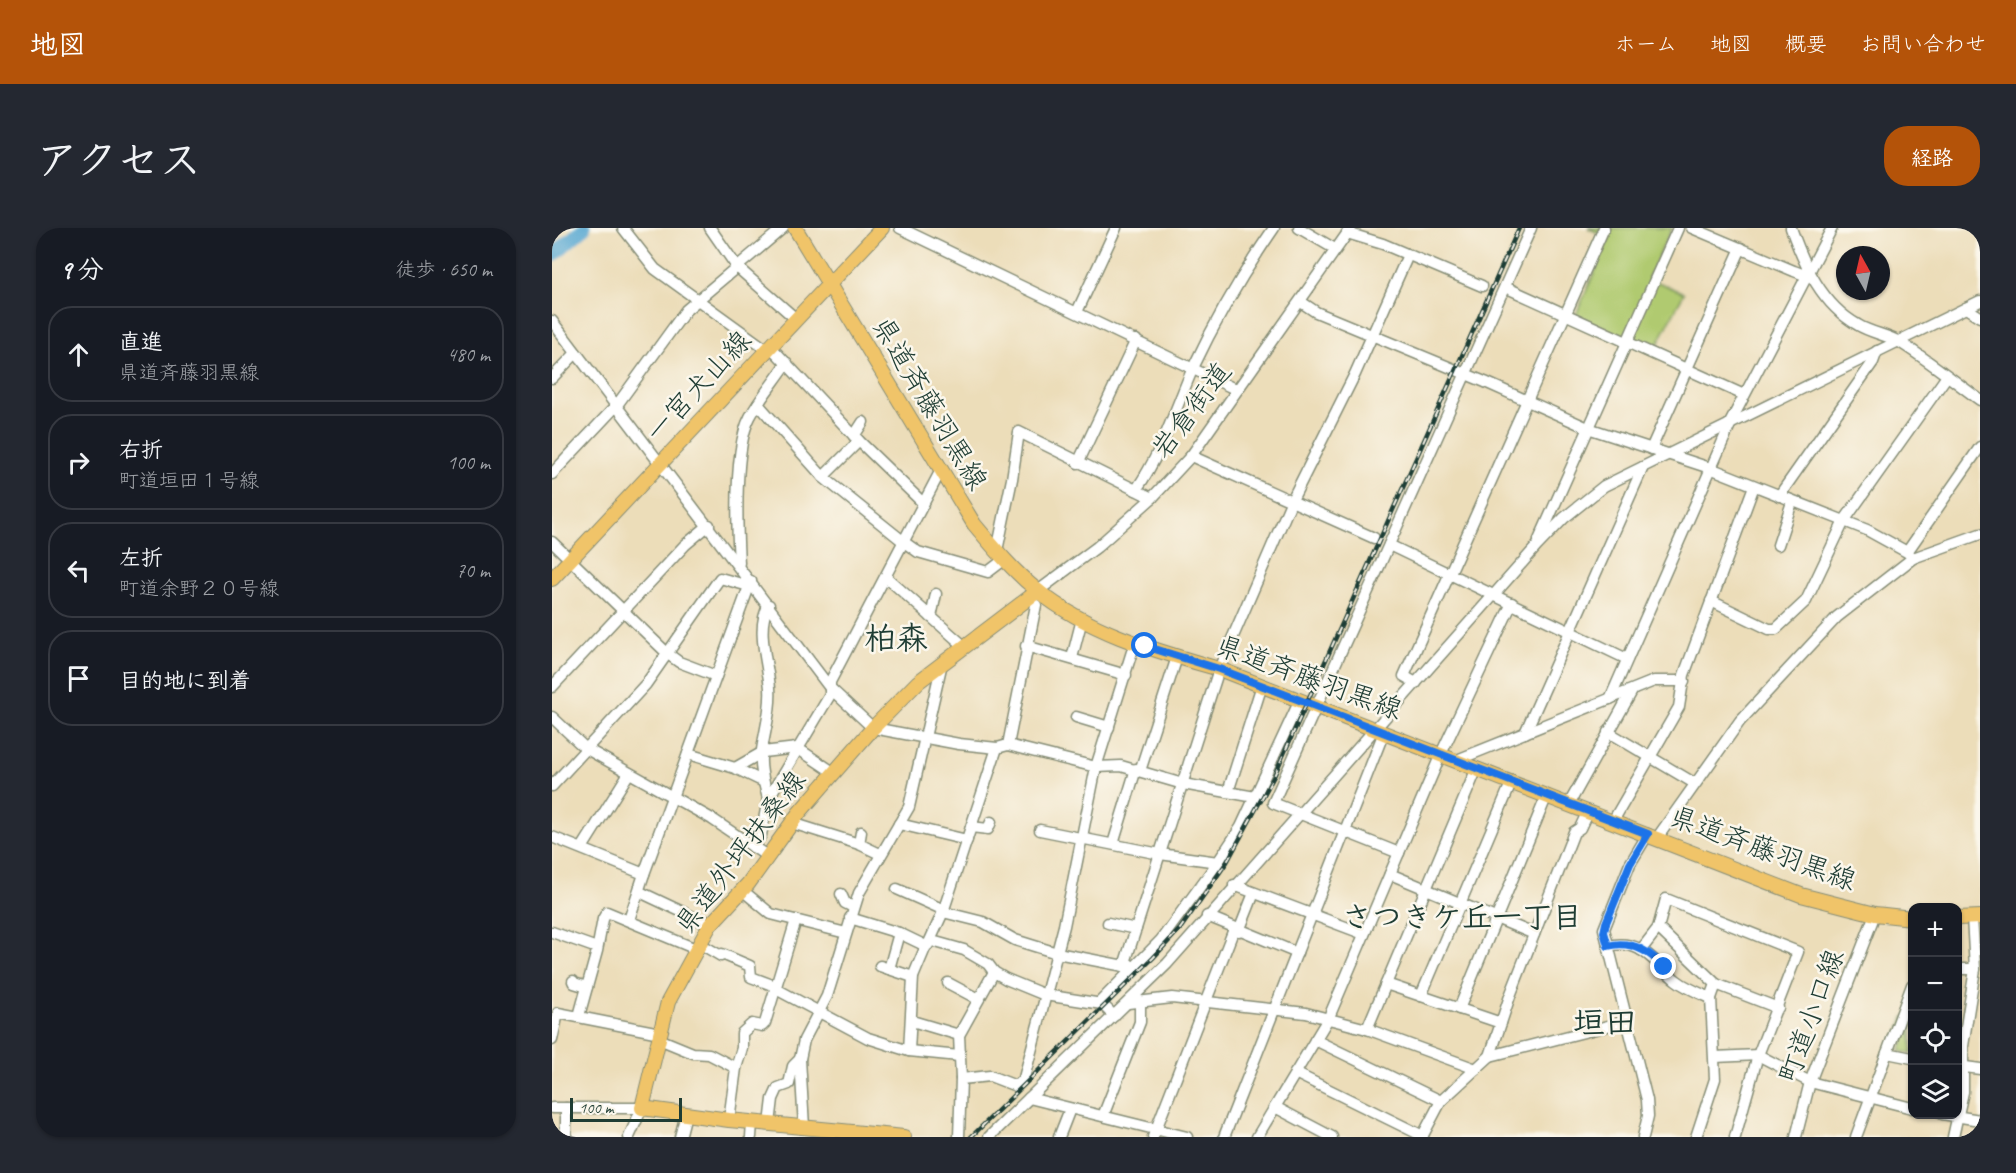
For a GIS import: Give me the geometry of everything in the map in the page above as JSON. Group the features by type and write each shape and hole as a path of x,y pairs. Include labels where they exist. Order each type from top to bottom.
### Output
{"main road":[{"name":"県道斉藤羽黒線","path":"795,228 974,524 1001,555 1038,591 1082,619 1135,642 1219,669 1317,706 1801,895 1875,914 1908,918"},
{"name":"一宮犬山線","path":"552,579 829,285 874,231"},
{"name":"県道外坪扶桑線","path":"642,1108 668,1002 710,925 742,890 833,772 918,682 1038,591"},
{"path":"642,1108 770,1124 806,1131 904,1137"}],"street":[{"path":"623,228 655,268 787,363 856,439 923,502"},
{"path":"710,228 737,267 796,319"},
{"path":"552,474 617,405 686,309 783,228"},
{"path":"900,228 1237,390"},
{"path":"1077,312 1116,228"},
{"path":"1136,490 1147,474 1193,369 1235,284 1274,228"},
{"path":"1299,228 1335,249"},
{"path":"1399,853 1273,803 1532,228"},
{"path":"1416,683 1404,675 1604,228"},
{"path":"1537,546 1678,228"},
{"path":"1692,228 1802,274 1809,272"},
{"path":"1791,228 1809,272 1824,295 1844,316 1858,326 1899,342 1980,400"},
{"path":"1610,699 1729,425 1832,228"},
{"path":"1349,230 1482,286"},
{"name":"岩倉街道","path":"1038,591 1097,547 1152,498 1191,456 1301,302 1349,230"},
{"path":"1651,449 1741,248"},
{"path":"1129,968 1136,929 1219,669 1292,500 1373,335 1408,255"},
{"path":"1505,287 1626,344 1744,395"},
{"path":"989,1137 1167,964 1234,885 1380,731 1416,683 1537,546 1588,496 1980,301"},
{"path":"1301,302 1316,312 1466,374 1588,428 1710,468 1867,530 1910,555 1980,534"},
{"path":"1966,308 1980,317"},
{"path":"552,321 739,564 750,584 769,605 830,688 873,728 997,748 1008,745 1096,767 1121,766 1183,784 1255,797"},
{"path":"1078,463 1136,340"},
{"path":"1779,496 1873,362 1877,351"},
{"path":"552,378 576,353"},
{"path":"739,564 736,505 746,427 758,404 787,363"},
{"path":"1711,601 1769,629 1776,629 1806,600 1844,521 1947,376"},
{"path":"758,404 823,477 904,542 918,552 988,573 1001,555 1019,432 1152,498"},
{"path":"823,477 856,439 863,422"},
{"path":"1643,1137 1648,1108 1604,932 1630,864 1740,721 1837,617 1910,555 1980,447"},
{"path":"1191,456 1374,538"},
{"path":"1525,733 1643,467"},
{"path":"753,847 761,835 768,799 830,695 830,682 923,502 942,470"},
{"path":"1613,820 1679,707 1684,675 1754,486"},
{"path":"1778,545 1792,502"},
{"path":"552,687 685,545 709,525"},
{"path":"552,542 668,654 679,662 717,676"},
{"path":"1389,545 1627,659"},
{"path":"886,577 964,646"},
{"path":"552,786 646,684 720,578 750,584"},
{"path":"629,920 750,584"},
{"path":"931,617 936,594"},
{"path":"1257,1137 1329,1017 1441,754 1512,603"},
{"path":"768,799 762,781 763,752 771,690 764,631 764,618 769,605"},
{"path":"1008,745 1016,716 1026,646 1036,606"},
{"path":"1072,658 1082,619"},
{"path":"961,1079 990,1076 1016,1086 1024,1078 1057,953 1096,767 1135,642"},
{"path":"1026,646 1126,675"},
{"path":"1113,844 1177,657"},
{"path":"806,1131 800,1059 804,1040 817,1011 827,996 853,907 880,854 909,807 942,663"},
{"path":"1457,760 1654,681 1684,681"},
{"path":"1228,792 1262,685"},
{"path":"1569,804 1632,691"},
{"path":"1099,1003 1129,968 1173,925 1218,862 1255,797 1300,700"},
{"path":"552,717 585,748 673,797 767,856"},
{"path":"1076,717 1109,727"},
{"path":"1224,1137 1345,831 1380,731"},
{"path":"1608,732 1694,783"},
{"path":"735,768 763,752 797,748 833,772"},
{"path":"909,1051 913,977 944,911 997,748"},
{"path":"688,753 735,768 762,781"},
{"path":"1367,1029 1477,768"},
{"path":"582,848 629,773"},
{"path":"1421,996 1512,781"},
{"path":"1459,1009 1547,795"},
{"path":"1490,1056 1574,832 1581,828 1588,811"},
{"path":"971,827 987,830 991,822"},
{"path":"792,823 860,844 880,854"},
{"path":"899,824 967,840"},
{"path":"1040,830 1160,854 1218,862"},
{"path":"860,844 861,832"},
{"path":"552,837 644,874"},
{"path":"1390,874 1534,934"},
{"path":"1234,885 1364,934"},
{"path":"742,890 771,914 846,933"},
{"path":"897,890 944,911 983,922 1015,940 1057,953 1129,968"},
{"path":"640,892 710,925"},
{"path":"1154,1133 1206,1002 1254,893"},
{"path":"841,894 845,903 853,907"},
{"path":"1641,950 1658,928 1666,899 1798,952 1758,1055 1735,1137"},
{"path":"579,1016 607,912 750,966 751,977 775,987 868,1038 909,1051 959,1056"},
{"name":"町道小口線","path":"1796,1137 1810,1082 1875,914"},
{"path":"1207,916 1297,953"},
{"path":"1962,1018 1975,969 1970,917"},
{"path":"850,918 929,944 964,950 988,964 994,972 1045,995 1099,1003 1114,1016"},
{"path":"729,1120 736,1068 742,1048 742,1033 752,1024 762,1026 765,1023 796,920"},
{"path":"1108,923 1136,929"},
{"path":"1658,928 1716,984 1778,1008"},
{"path":"552,932 597,948"},
{"path":"899,933 884,967 913,977"},
{"path":"1608,946 1624,942 1641,950 1655,958 1684,985 1711,998"},
{"path":"1962,969 1975,969"},
{"path":"958,1137 961,1079 959,1035 994,972"},
{"path":"573,981 574,984 587,987"},
{"path":"948,983 978,999"},
{"path":"1386,984 1501,1023"},
{"path":"1696,1137 1715,1078 1711,998 1716,984"},
{"path":"1128,1004 1172,998 1329,1017 1476,1069"},
{"path":"1103,1116 1140,1022 1140,1001"},
{"path":"1856,1137 1887,1053 1908,1012"},
{"path":"552,1040 555,1013 579,1016 659,1036 693,1053 709,1054 736,1068"},
{"path":"1295,1073 1423,1136 1441,1101 1490,1056 1627,1021"},
{"path":"912,1022 959,1035"},
{"path":"1315,1040 1441,1101"},
{"path":"1887,1053 1908,1057"},
{"path":"1715,1058 1758,1055 1810,1082 1908,1107"},
{"path":"770,1124 773,1100 778,1088 789,1084 794,1066 800,1059"},
{"path":"1962,1067 1980,1069"},
{"path":"1029,1098 1103,1116 1154,1133 1187,1137"},
{"path":"1275,1107 1332,1137"},
{"path":"552,1108 642,1108 629,1137"},
{"path":"566,1108 566,1137"},
{"path":"1059,1137 1070,1109"},
{"path":"680,1137 686,1114"},
{"path":"1962,1118 1980,1120"},
{"path":"1953,1137 1958,1119"},
{"path":"751,1137 752,1122"},
{"path":"552,1136 558,1137"}],"green space":[{"path":"1588,228 1672,228 1648,278 1684,293 1654,352 1575,317 1609,238"},
{"path":"1908,1015 1908,1053 1900,1051 1904,1041 1896,1038 1904,1017"}],"waterway":[{"path":"552,256 584,228"}],"railway":[{"path":"971,1137 1180,929 1227,862 1274,776 1519,228"}],"district":[{"name":"柏森","path":"896,638"},
{"name":"さつきケ丘一丁目","path":"1462,917"},
{"name":"垣田","path":"1605,1022"}],"route":[{"path":"1145,646 1219,669 1648,834 1630,864 1604,932 1608,946 1624,942 1655,958 1664,967"}]}
